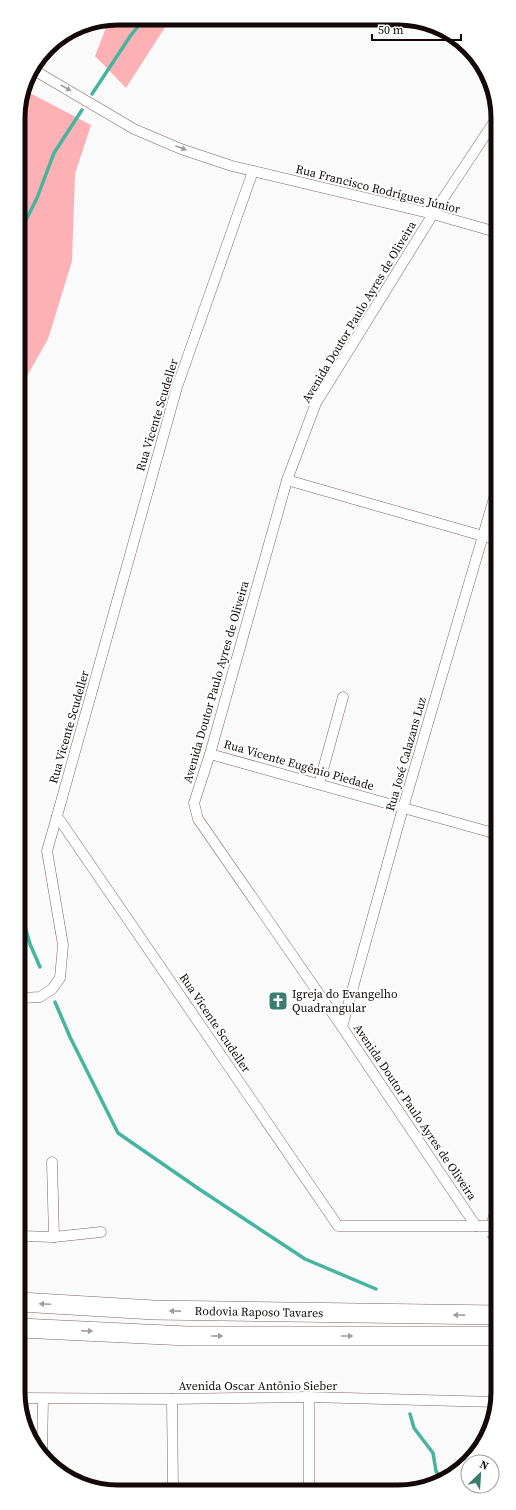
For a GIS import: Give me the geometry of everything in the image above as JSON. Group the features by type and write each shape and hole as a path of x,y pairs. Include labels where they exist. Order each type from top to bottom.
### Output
{"highway":[{"name":"Rodovia Raposo Tavares","path":"25,1302 154,1310 491,1314"},
{"name":"Rodovia Raposo Tavares","path":"25,1328 187,1336 491,1336"}],"street":[{"name":"Rua Francisco Rodrigues Júnior","path":"37,72 134,129 181,149 253,171 433,214 491,231"},
{"name":"Avenida Doutor Paulo Ayres de Oliveira","path":"487,1226 342,1027 198,819 194,803 210,754 287,480 316,403 433,214 491,127"},
{"name":"Rua Vicente Scudeller","path":"253,171 177,387 57,816 338,1226 487,1226"},
{"path":"287,480 491,538"},
{"name":"Rua José Calazans Luz","path":"342,1027 403,808 491,507"},
{"path":"318,784 343,697"},
{"name":"Rua Vicente Eugênio Piedade","path":"210,754 491,832"},
{"path":"25,998 40,998 52,989 60,978 63,945 47,851 57,816"},
{"path":"52,1162 54,1237"},
{"path":"25,1236 54,1237 101,1232"},
{"path":"309,1397 309,1485"},
{"name":"Avenida Oscar Antônio Sieber","path":"25,1398 172,1399 309,1397 490,1402"},
{"path":"42,1446 43,1399"},
{"path":"172,1399 173,1485"}],"path":[{"path":"487,1226 491,1237"}],"shaded area":[{"path":"166,25 126,88 95,56 107,26"},
{"path":"30,93 91,125 75,174 72,261 48,339 27,376 25,376 25,112 28,97"}],"waterway":[{"path":"92,94 139,25"},
{"path":"25,222 37,198 54,153 82,110"},
{"path":"25,927 30,944 40,967"},
{"path":"55,1002 70,1037 118,1133 305,1259 376,1289"},
{"path":"410,1414 414,1428 433,1453 436,1471 439,1475"}],"place":[{"name":"Igreja do Evangelho Quadrangular","path":"278,1001"}]}
